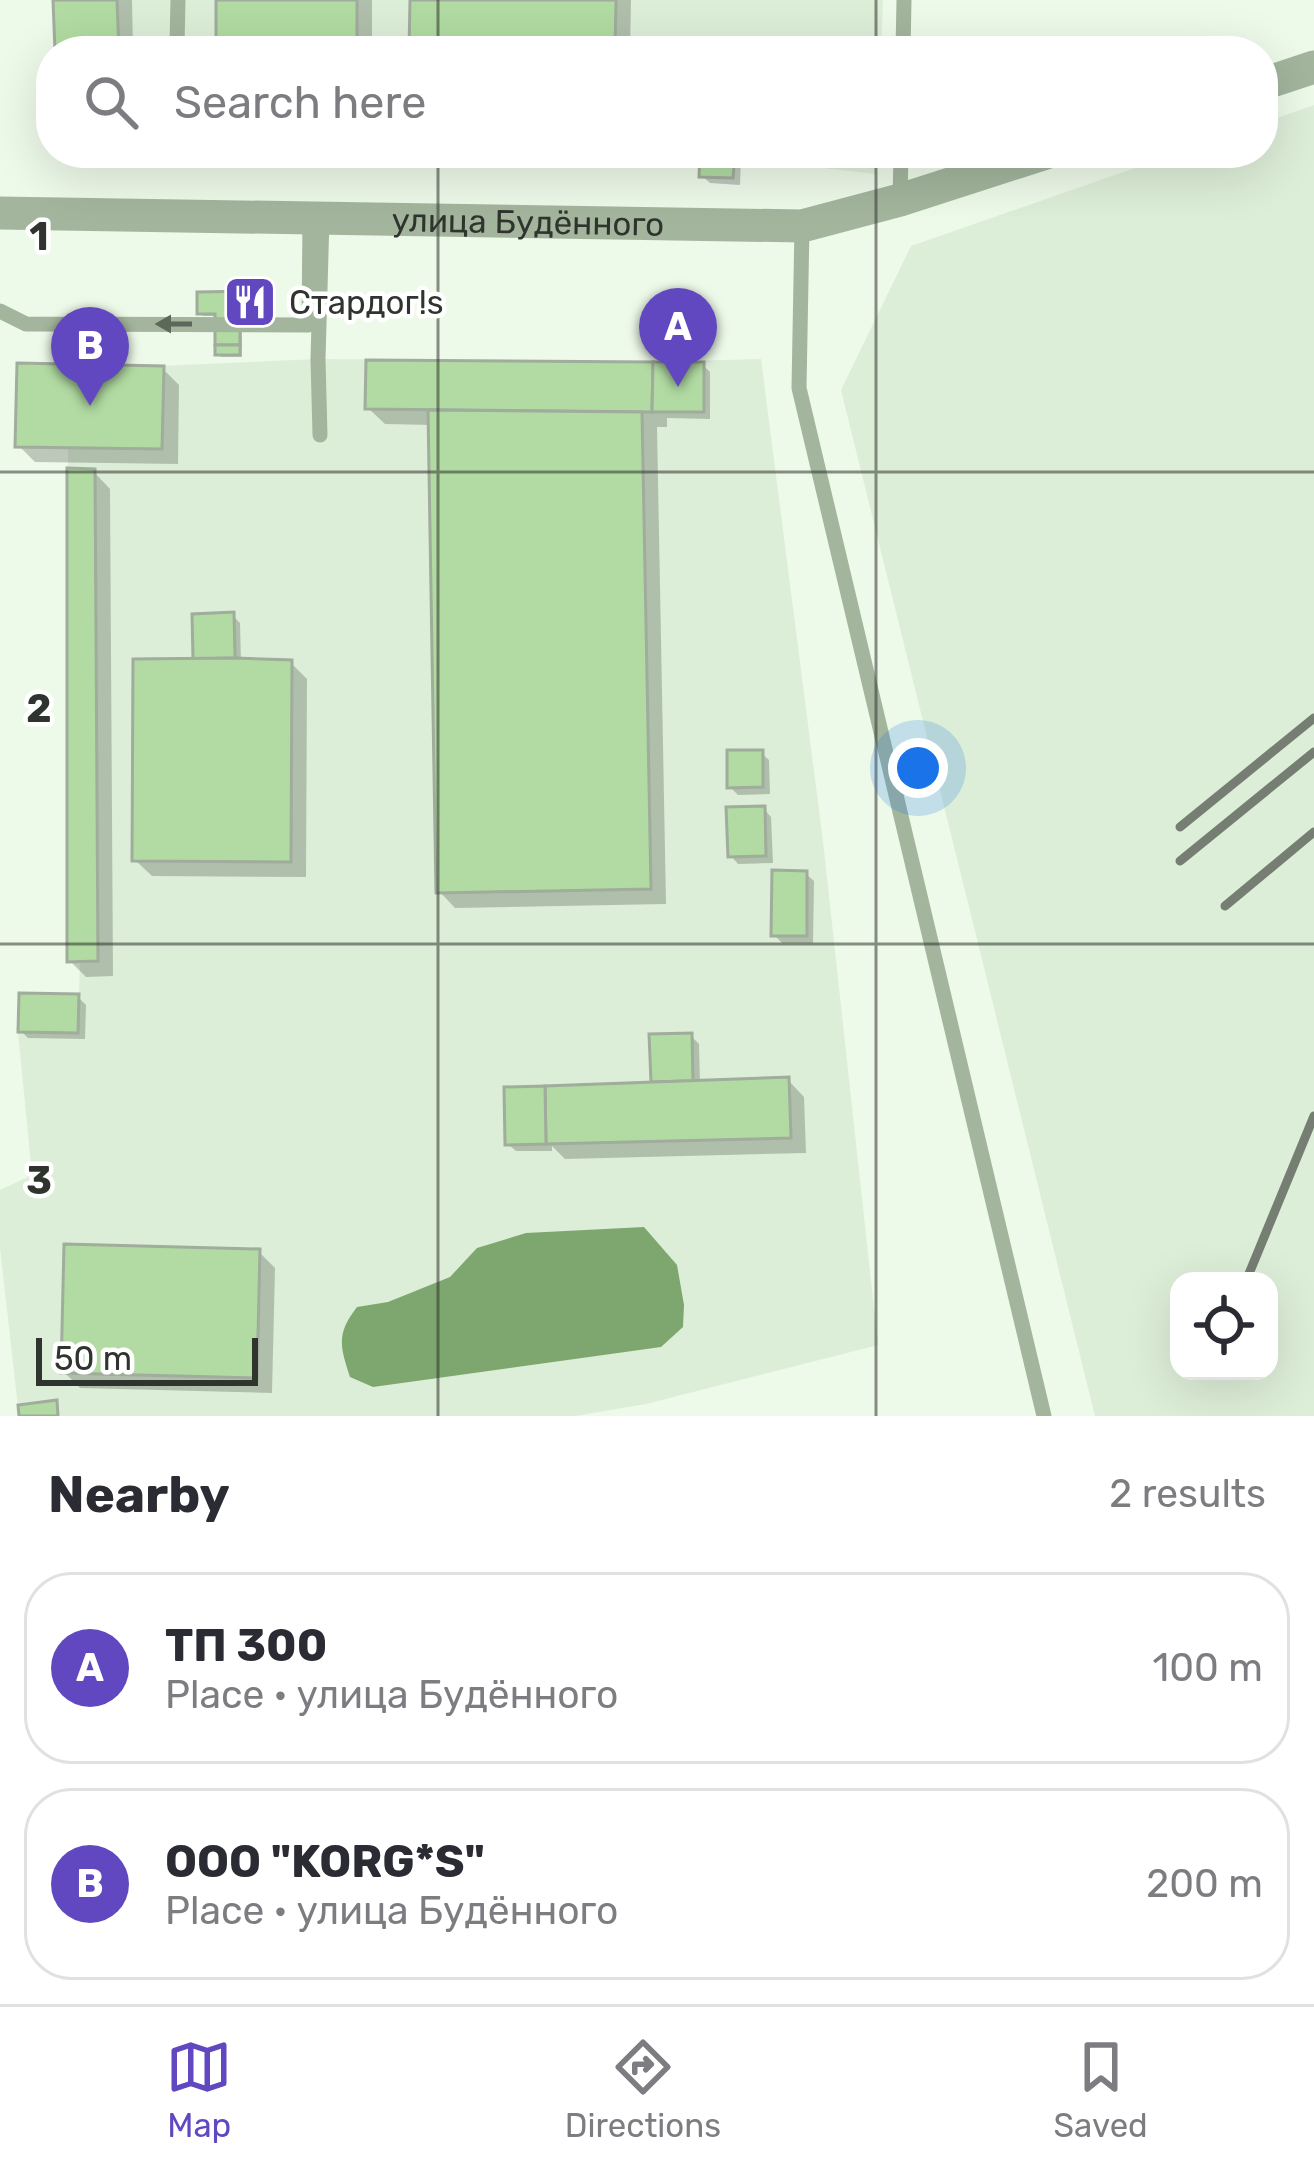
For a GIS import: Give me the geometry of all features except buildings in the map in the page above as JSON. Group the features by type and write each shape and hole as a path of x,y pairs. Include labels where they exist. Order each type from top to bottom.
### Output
{"street":[{"path":"1278,79 1314,68"},
{"name":"улица Будённого","path":"0,213 802,226 999,168"}],"lane":[{"path":"178,0 178,36"},
{"path":"903,36 904,0"},
{"path":"900,200 901,168"},
{"path":"0,310 26,324 309,325 316,218"},
{"path":"316,218 320,435"},
{"path":"802,226 799,388 1044,1416"}],"shaded area":[{"path":"53,0 883,0 882,36 54,36"},
{"path":"1314,105 1314,1416 1095,1416 841,390 911,246 1135,168 1278,168 1278,118"},
{"path":"699,168 734,168 733,178 699,177"},
{"path":"823,168 876,168 876,174"},
{"path":"318,359 761,359 823,841 878,1345 646,1404 575,1416 19,1416 0,1248 0,1190 32,1175 18,1032 19,993 79,994 80,962 67,962 68,448 17,363 161,366"},
{"path":"644,1227 677,1265 684,1305 683,1327 661,1347 373,1387 350,1377 342,1340 357,1307 388,1302 450,1277 477,1248 526,1233"}],"railway":[{"path":"1180,827 1314,718"},
{"path":"1180,861 1314,752"},
{"path":"1225,906 1314,832"},
{"path":"1250,1272 1314,1116"}],"place":[{"name":"Стардог!s","path":"250,302"},
{"name":"ТП 300","path":"678,387"},
{"name":"ООО \"KORG*S\"","path":"90,406"}]}
